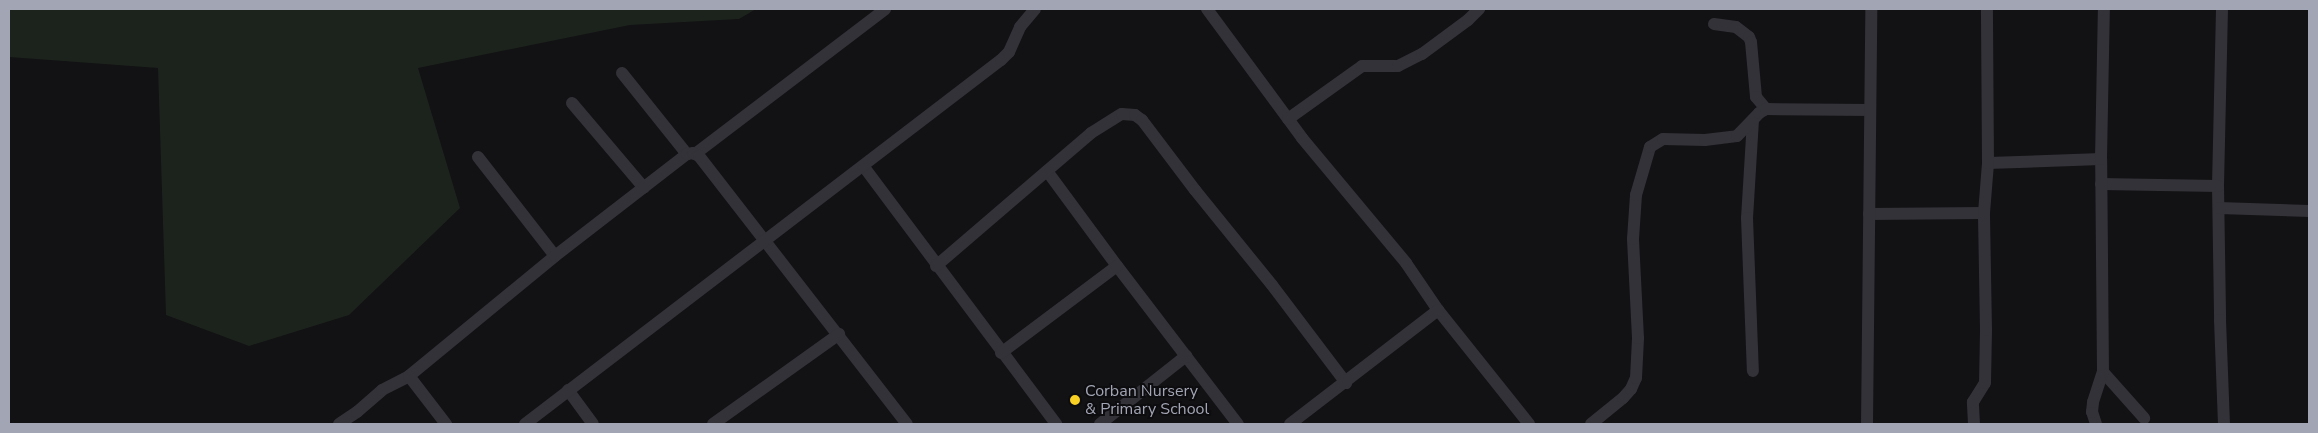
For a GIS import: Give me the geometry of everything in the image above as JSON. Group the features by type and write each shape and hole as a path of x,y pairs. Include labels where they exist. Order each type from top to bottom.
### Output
{"street":[{"path":"339,424 358,412 382,390 409,376 555,256 885,9"},
{"path":"525,424 864,167 1001,60 1009,52 1020,27 1035,9"},
{"path":"1207,9 1288,119 1406,263 1438,310 1529,424"},
{"path":"1288,119 1362,66 1398,66 1422,54 1468,20 1479,9"},
{"path":"1867,424 1870,9"},
{"path":"1974,424 1973,402 1984,383 1986,330 1984,213 1988,163 1987,9"},
{"path":"2096,424 2092,412 2092,402 2103,372 2101,159 2104,9"},
{"path":"2222,9 2218,208 2224,424"},
{"path":"1714,24 1736,27 1749,37 1756,97 1766,109"},
{"path":"622,73 765,242 907,424"},
{"path":"572,103 644,188"},
{"path":"1591,424 1631,389 1636,378 1638,345 1633,271 1633,230 1636,195 1650,147 1663,139 1705,140 1737,136 1766,109 1870,110"},
{"path":"936,266 1091,134 1122,114 1135,115 1142,120 1194,190 1272,284 1346,382"},
{"path":"1753,120 1747,218 1753,371"},
{"path":"478,156 555,256"},
{"path":"1988,163 2101,159"},
{"path":"864,167 936,266 1056,424"},
{"path":"1047,171 1238,424"},
{"path":"2102,184 2218,186"},
{"path":"2218,208 2309,211"},
{"path":"1869,214 1984,213"},
{"path":"1001,353 1117,266"},
{"path":"1290,424 1438,310"},
{"path":"714,424 838,334"},
{"path":"1100,424 1186,356"},
{"path":"2103,372 2144,418"},
{"path":"409,376 446,424"},
{"path":"568,390 593,424"}],"shaded area":[{"path":"9,9 756,9 739,19 630,25 418,68 460,208 349,315 249,346 166,315 158,68 9,57"}],"place":[{"name":"Corban Nursery & Primary School","path":"1075,400"}]}
